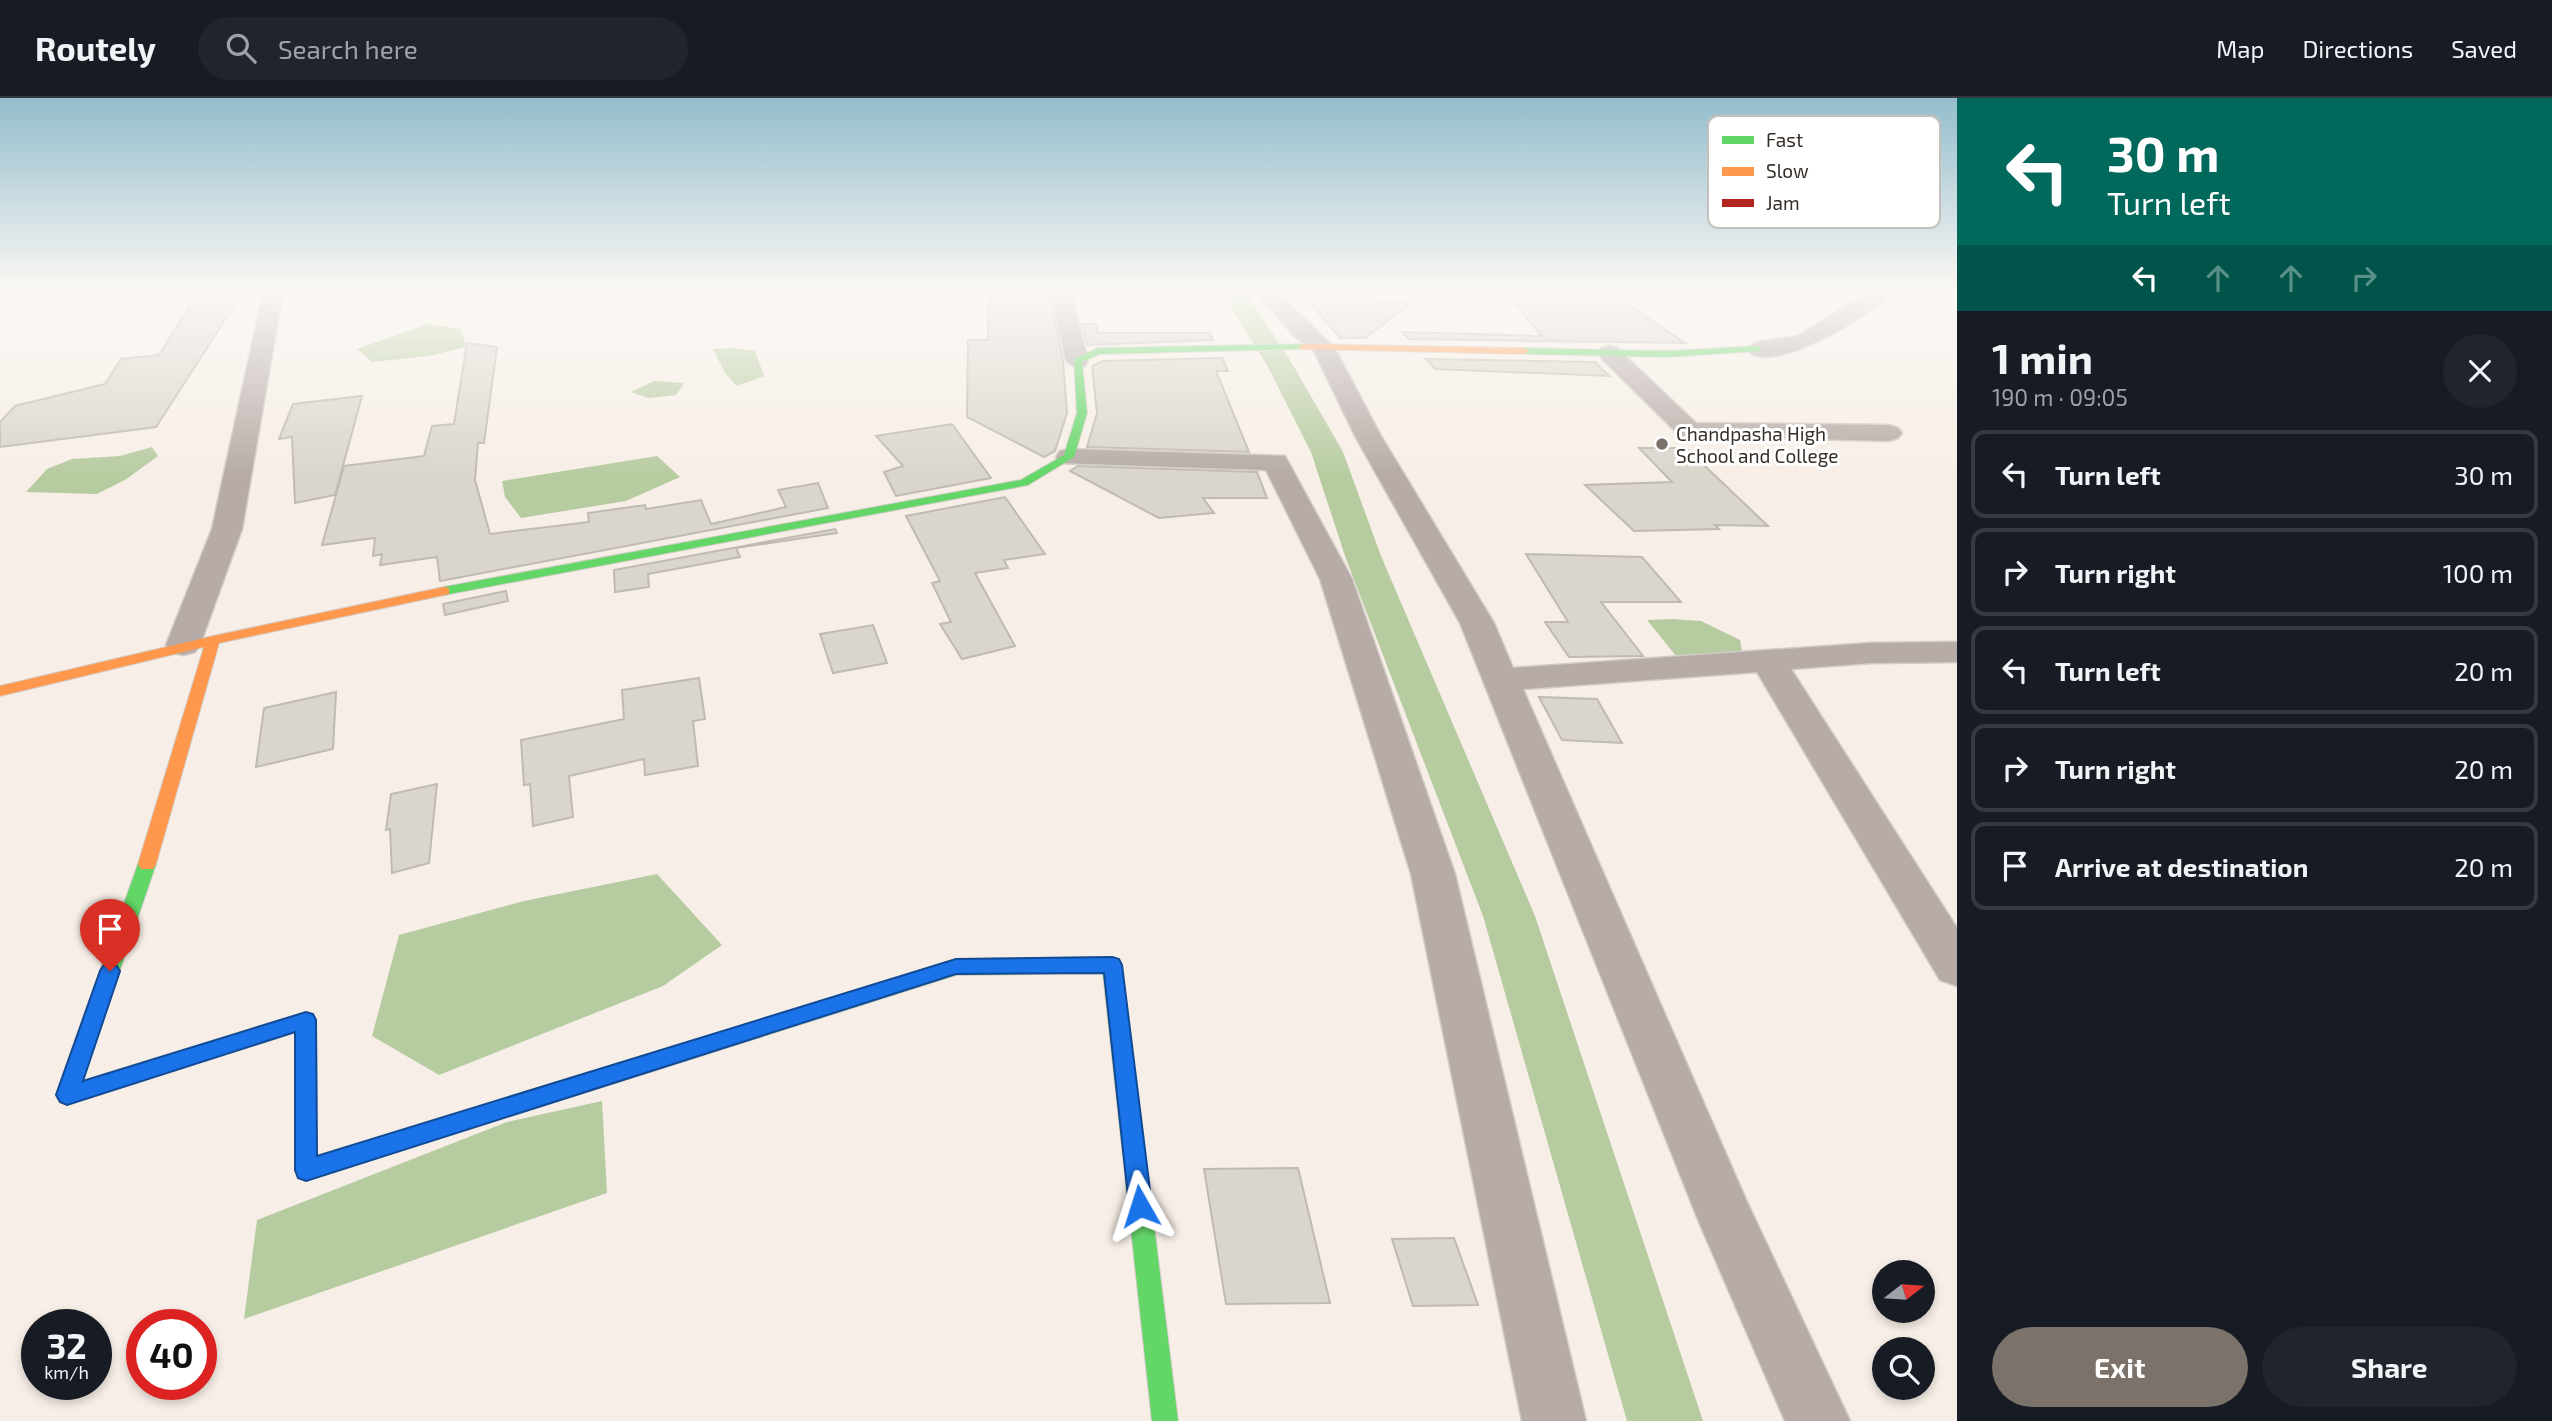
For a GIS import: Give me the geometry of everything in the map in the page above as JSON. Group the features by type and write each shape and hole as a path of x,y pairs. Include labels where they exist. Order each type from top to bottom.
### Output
{"street":[{"path":"183,645 227,529 261,352"},
{"path":"1069,457 1082,413 1075,352"},
{"path":"1077,361 1096,352"},
{"path":"1319,352 1477,623 1727,1222 1818,1421"},
{"path":"1547,352 1667,354 1708,352"},
{"path":"1609,353 1689,431 1889,433"},
{"path":"0,691 183,645 712,539 1024,483 1069,457 1276,462 1336,579 1433,874 1554,1421"},
{"path":"213,640 161,823 67,1095 306,1020 306,1170 956,967 1112,965 1165,1421"},
{"path":"1500,680 1871,653 1957,652"},
{"path":"1768,661 1957,967"}],"shaded area":[{"path":"360,352 447,352 429,356 372,362"},
{"path":"714,352 755,352 764,376 737,386 725,373"},
{"path":"654,381 684,383 676,395 648,398 631,392"},
{"path":"152,447 158,456 125,480 97,494 26,492 47,469 72,459 120,456"},
{"path":"657,456 680,477 626,501 521,518 505,497 502,481"},
{"path":"1647,620 1701,621 1740,640 1742,651 1676,656"},
{"path":"657,874 722,945 663,986 439,1075 372,1036 399,935 524,901"},
{"path":"602,1101 607,1193 244,1319 257,1220 507,1122"}],"building":[{"path":"161,352 205,352 156,427 0,447 0,422 15,406 105,384 121,359 159,355"},
{"path":"466,352 496,352 484,443 478,443 475,480 490,534 589,522 588,513 645,505 646,509 701,500 711,524 786,507 778,490 818,483 828,508 440,581 437,557 380,565 382,554 373,556 375,538 322,545 344,466 424,456 432,426 454,424"},
{"path":"968,352 1061,352 1067,413 1055,451 1044,457 967,417"},
{"path":"1222,358 1228,371 1216,371 1249,452 1087,447 1097,413 1092,366 1103,361"},
{"path":"1426,359 1595,362 1609,376 1435,369"},
{"path":"362,396 335,495 295,503 292,437 279,439 293,404"},
{"path":"952,424 991,478 896,496 884,472 903,466 876,436"},
{"path":"1639,448 1686,448 1768,526 1715,525 1719,529 1634,531 1585,485 1672,482"},
{"path":"1078,466 1257,472 1267,498 1203,498 1214,513 1159,518 1070,471"},
{"path":"1005,497 1045,554 1004,560 1008,568 975,573 1015,646 962,659 940,624 951,622 932,583 940,581 906,516"},
{"path":"835,529 837,533 736,548 740,557 648,574 649,587 615,592 614,570"},
{"path":"1526,554 1642,557 1681,602 1601,602 1643,656 1569,657 1545,622 1568,622"},
{"path":"506,591 508,601 445,615 443,604"},
{"path":"873,625 887,663 833,673 820,634"},
{"path":"699,678 705,719 693,721 698,766 645,775 644,759 569,776 573,817 533,826 530,784 524,785 521,740 624,719 622,690"},
{"path":"336,692 333,749 256,767 264,708"},
{"path":"1539,697 1597,699 1622,743 1562,740"},
{"path":"437,784 429,863 392,873 390,829 386,830 391,794"},
{"path":"1298,1168 1330,1303 1226,1304 1204,1169"},
{"path":"1454,1238 1478,1305 1413,1306 1392,1239"}],"waterway":[{"path":"1272,352 1327,452 1363,556 1509,916 1665,1421"}],"traffic: fast":[{"path":"444,591 1024,483 1069,457 1082,413 1077,361 1096,352"},
{"path":"1559,352 1667,354 1708,352"},
{"path":"147,864 67,1095 306,1020 306,1170 466,1120"},
{"path":"650,1063 956,967 1112,965 1165,1421"}],"traffic: slow":[{"path":"0,691 254,631 444,591"},
{"path":"147,864 213,640"}],"traffic: jam":[{"path":"466,1120 650,1063"}],"place":[{"name":"Chandpasha High School and College","path":"1662,444"}],"route":[{"path":"110,971 67,1095 306,1020 306,1170 956,967 1112,965 1140,1206"}]}
